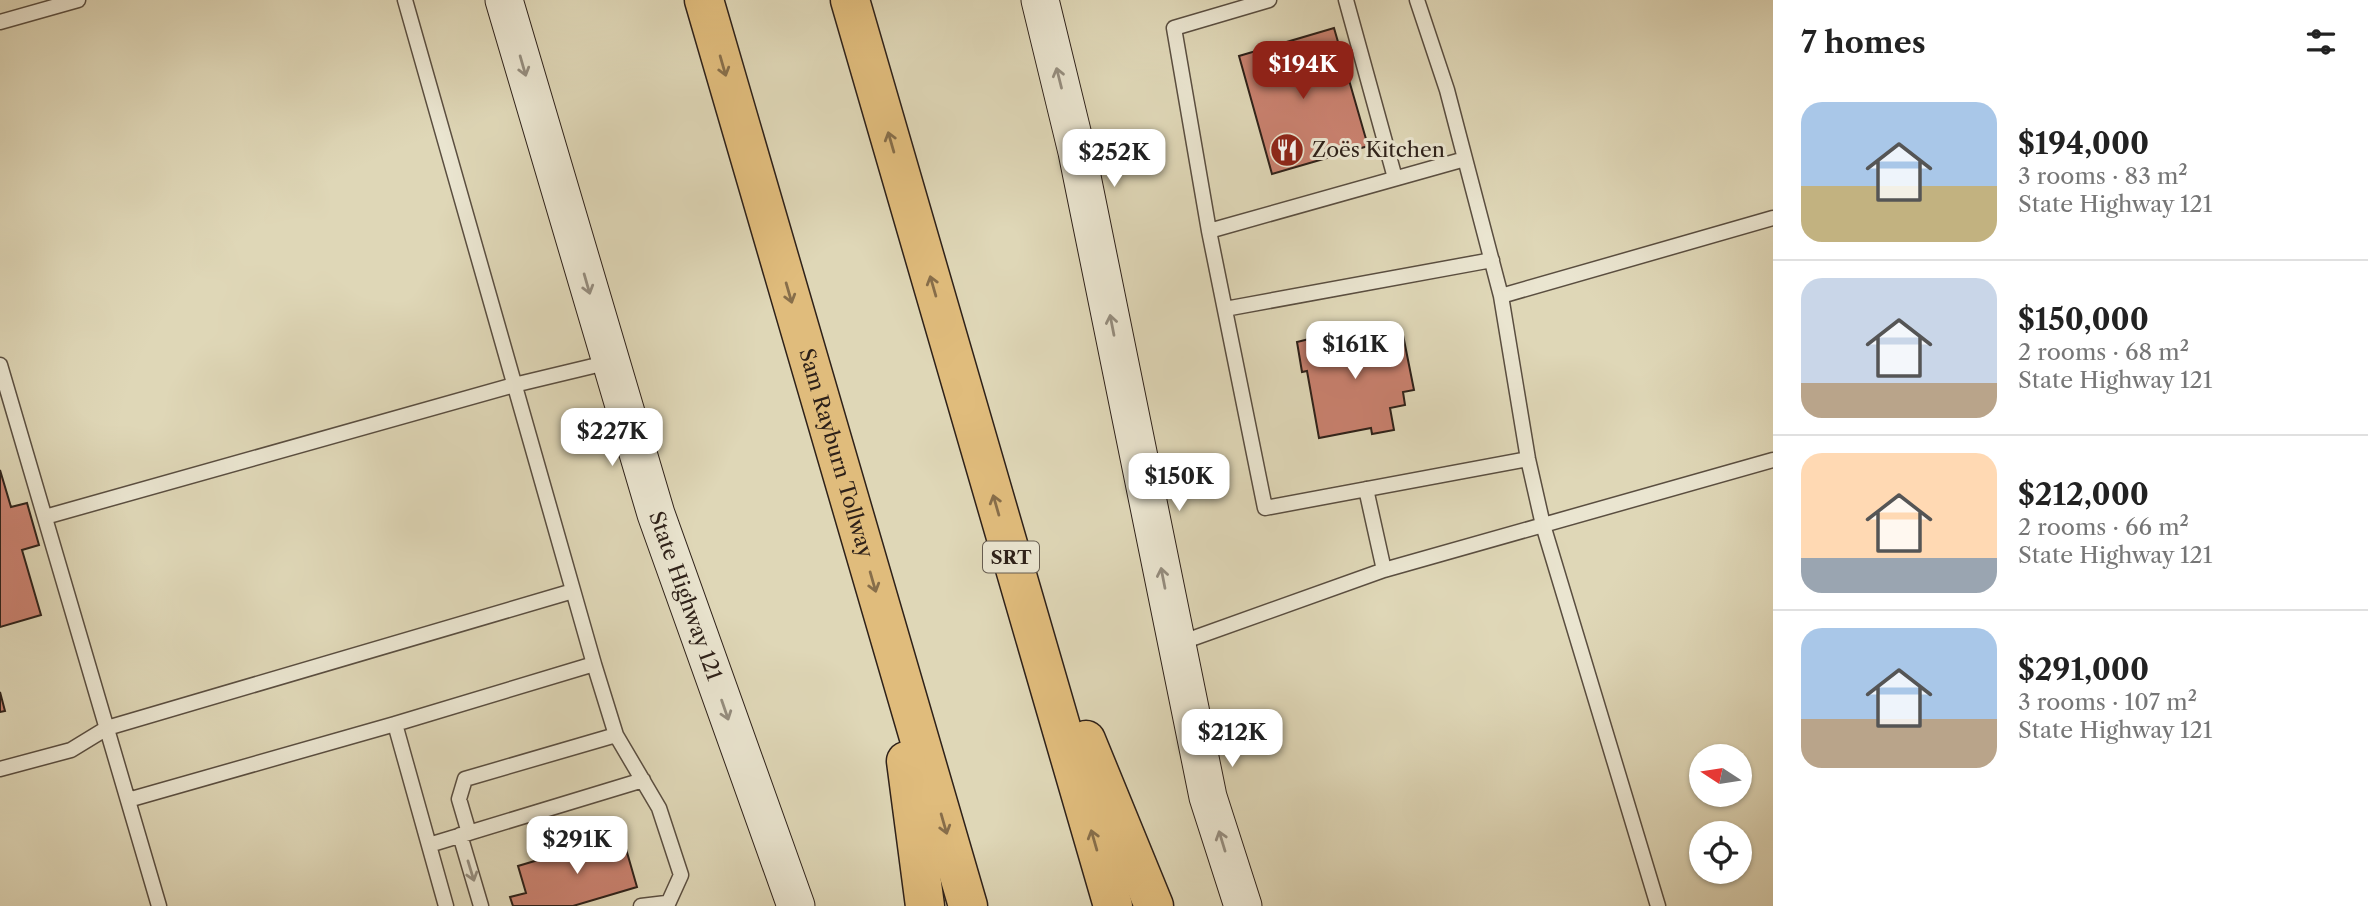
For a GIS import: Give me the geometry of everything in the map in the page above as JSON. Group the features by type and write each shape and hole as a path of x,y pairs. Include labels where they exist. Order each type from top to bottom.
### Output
{"highway":[{"name":"Sam Rayburn Tollway","path":"704,0 968,906"},
{"name":"SRT","path":"850,0 1113,906"},
{"path":"1016,575 1154,906"},
{"path":"890,641 925,906"}],"main road":[{"name":"State Highway 121","path":"504,0 656,514 796,906"},
{"path":"1040,0 1077,152 1209,797 1242,906"}],"lane":[{"path":"0,22 78,0"},
{"path":"405,0 616,735 659,808 681,875 667,905 641,906"},
{"path":"1269,0 1174,28 1209,231 1265,508 1528,459"},
{"path":"1346,0 1395,177"},
{"path":"1417,0 1465,159 1502,296 1528,459 1543,526 1658,906"},
{"path":"1209,231 1465,159"},
{"path":"1502,296 1773,218"},
{"path":"1225,309 1492,260"},
{"path":"45,517 514,385 610,362"},
{"path":"0,365 159,906"},
{"path":"1176,645 1384,570 1773,460"},
{"path":"1366,489 1384,570"},
{"path":"0,769 71,750 107,728 573,591"},
{"path":"128,800 594,664"},
{"path":"395,724 446,906"},
{"path":"481,906 464,834 459,799 466,779 616,735"},
{"path":"429,845 643,780"}],"building":[{"path":"1334,28 1368,146 1272,174 1239,56"},
{"path":"1357,327 1360,343 1403,335 1414,390 1403,392 1405,405 1390,408 1394,430 1372,434 1371,428 1319,438 1307,371 1302,372 1297,342"},
{"path":"0,470 11,507 27,503 39,545 22,550 41,615 0,627"},
{"path":"0,692 5,711 0,712"},
{"path":"622,835 637,887 573,906 513,906 510,897 526,893 518,866"}],"place":[{"name":"Zoës Kitchen","path":"1287,150"}]}
